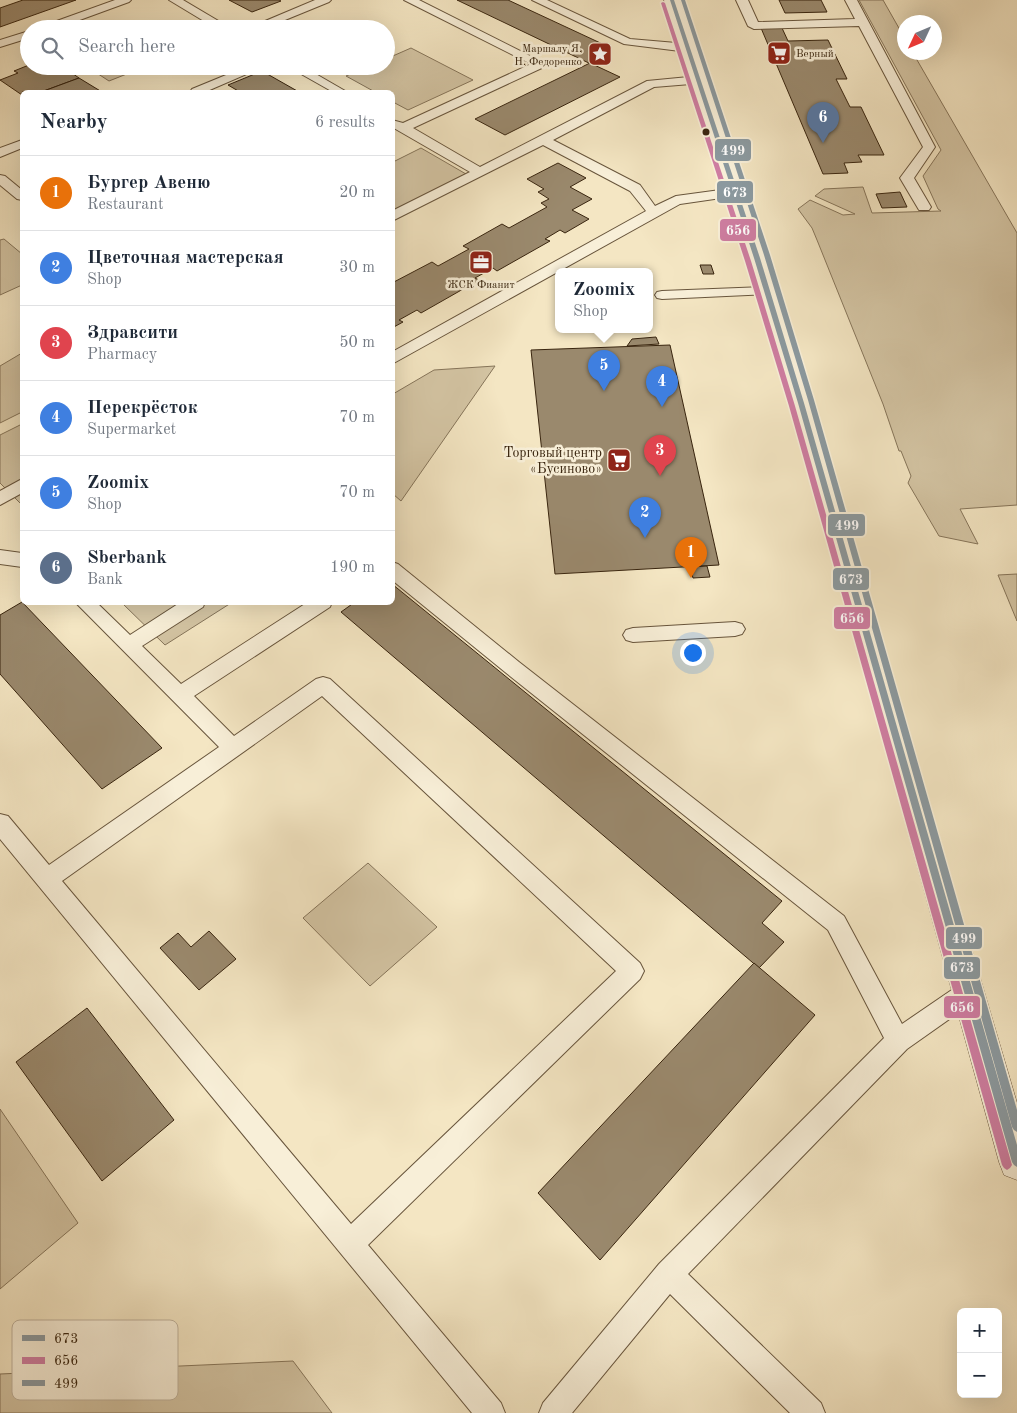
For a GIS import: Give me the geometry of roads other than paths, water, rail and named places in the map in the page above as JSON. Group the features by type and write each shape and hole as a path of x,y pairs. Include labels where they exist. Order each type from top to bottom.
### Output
{"street":[{"path":"672,0 767,290 1017,1162"}],"lane":[{"path":"69,20 125,0"},
{"path":"175,0 210,20"},
{"path":"398,125 540,64 410,0"},
{"path":"538,0 628,42 688,48"},
{"path":"742,0 754,26 863,22"},
{"path":"851,0 929,147 907,178 924,207"},
{"path":"273,20 316,1"},
{"path":"0,44 20,37"},
{"path":"201,90 237,75"},
{"path":"310,75 337,90"},
{"path":"395,215 651,84 699,80"},
{"path":"398,125 480,172"},
{"path":"542,139 635,188 654,212"},
{"path":"0,153 20,145"},
{"path":"0,179 20,194"},
{"path":"395,357 676,200 735,192"},
{"path":"0,200 20,194"},
{"path":"662,295 767,290"},
{"path":"0,499 20,486"},
{"path":"0,557 20,560"},
{"path":"395,571 836,923 898,1041"},
{"path":"87,605 232,748"},
{"path":"129,645 191,605"},
{"path":"180,696 318,605"},
{"path":"633,635 735,629"},
{"path":"46,879 323,685 632,972 350,1244"},
{"path":"0,823 491,1413"},
{"path":"553,1413 669,1274 898,1041 967,993"},
{"path":"669,1274 811,1413"}],"place":[{"name":"Верный","path":"779,53"},
{"name":"Маршалу Я. Н. Федоренко","path":"600,54"},
{"name":"Sberbank","path":"823,143"},
{"name":"ЖСК Фианит","path":"481,262"},
{"name":"Zoomix","path":"604,391"},
{"name":"Перекрёсток","path":"662,407"},
{"name":"Торговый центр «Бусиново»","path":"619,460"},
{"name":"Здравсити","path":"660,476"},
{"name":"Цветочная мастерская","path":"645,538"},
{"name":"Бургер Авеню","path":"691,578"}]}
